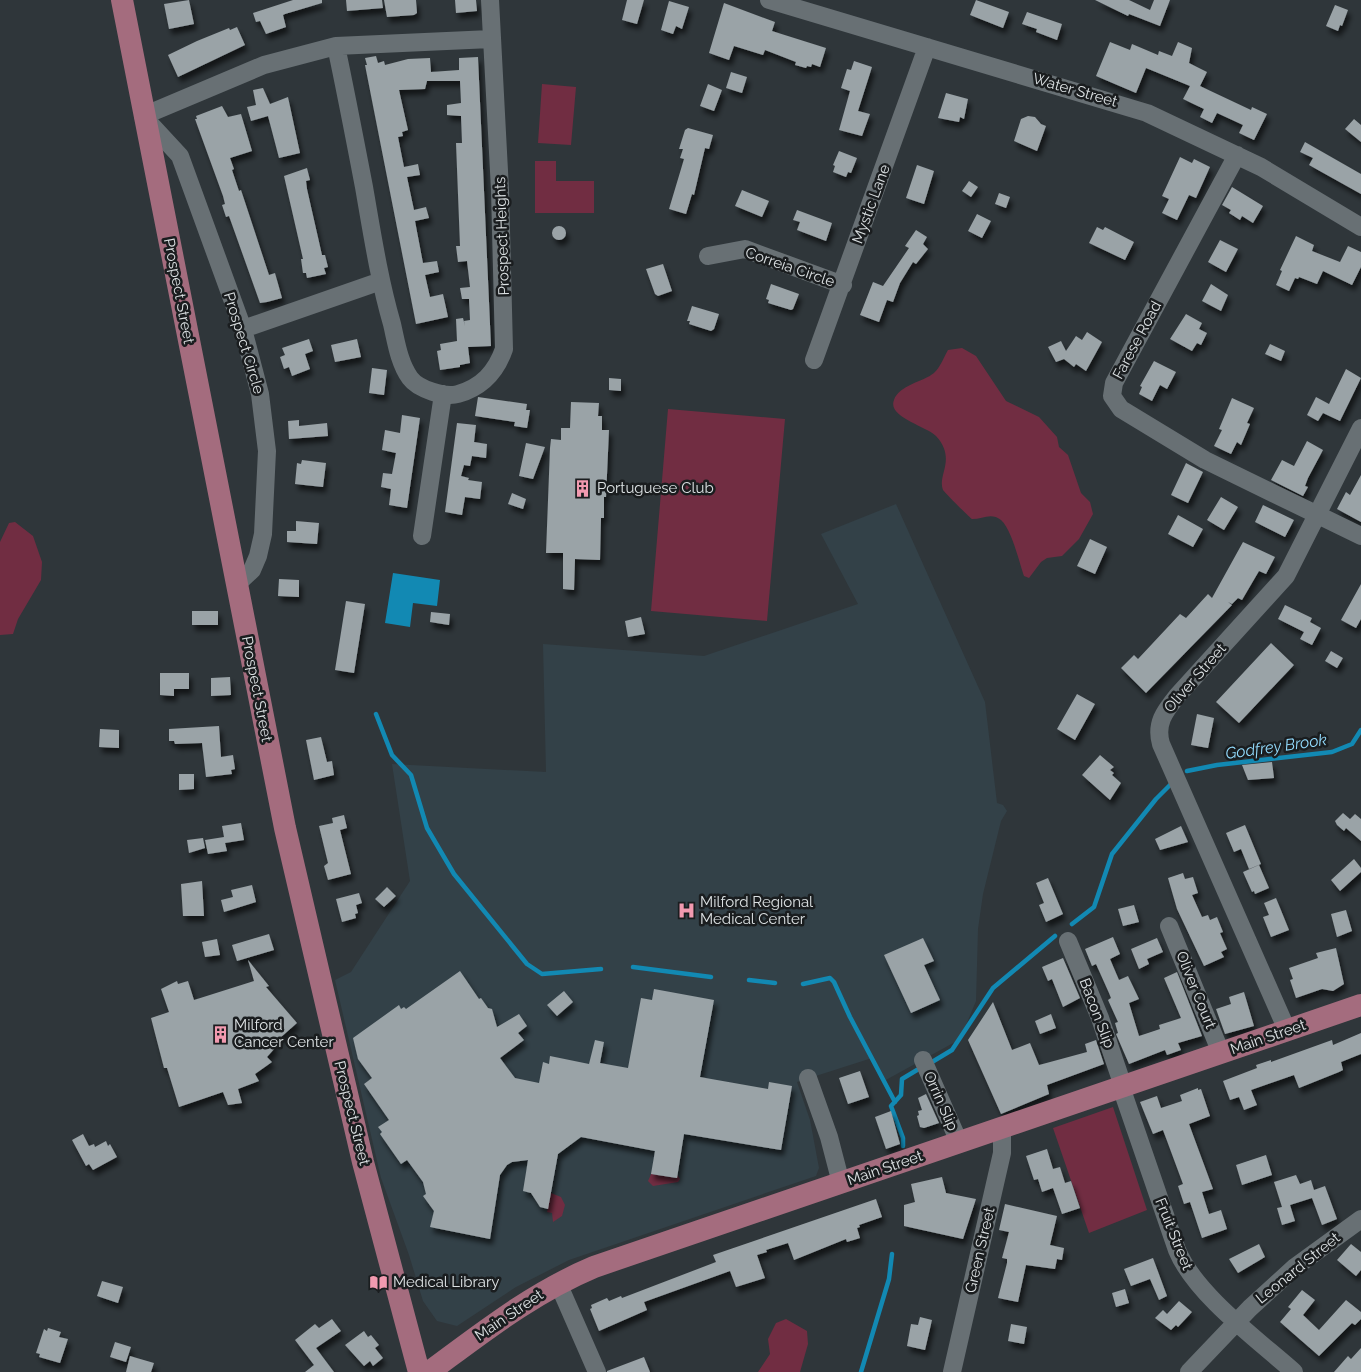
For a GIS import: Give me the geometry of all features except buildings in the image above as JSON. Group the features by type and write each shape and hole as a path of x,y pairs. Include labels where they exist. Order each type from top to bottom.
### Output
{"main road":[{"name":"Prospect Street","path":"122,0 143,116 268,742 305,914 363,1162 419,1372"},
{"name":"Main Street","path":"429,1372 518,1307 558,1283 605,1263 1361,1006"}],"street":[{"name":"Prospect Heights","path":"443,394 455,395 480,385 499,365 504,349 500,181 490,0"},
{"name":"Water Street","path":"769,0 1126,105 1156,116 1272,173 1361,227"},
{"path":"143,116 264,65 336,46 491,39"},
{"path":"336,46 381,282 402,363 410,379 429,390 443,394 422,536"},
{"name":"Mystic Lane","path":"814,360 843,285 927,47"},
{"name":"Prospect Circle","path":"143,116 180,156 242,329 260,394 267,451 266,500 258,556 252,570 237,584"},
{"name":"Farese Road","path":"1237,155 1114,383 1111,393 1114,402 1121,409 1205,460 1316,516"},
{"name":"Correia Circle","path":"708,256 745,249 843,285"},
{"path":"242,329 381,282"},
{"name":"Oliver Street","path":"1288,1030 1161,744 1158,728 1164,713 1177,696 1283,580 1361,428"},
{"path":"1316,516 1361,536"},
{"name":"Oliver Court","path":"1170,926 1221,1053"},
{"name":"Bacon Slip","path":"1068,941 1102,1024 1122,1087"},
{"name":"Orrin Slip","path":"923,1060 959,1142"},
{"path":"808,1078 829,1138 841,1182"},
{"name":"Fruit Street","path":"1122,1087 1183,1263 1199,1286 1294,1372"},
{"name":"Green Street","path":"952,1372 1002,1153 1002,1128"},
{"name":"Leonard Street","path":"1189,1372 1237,1321 1300,1262 1361,1219"},
{"path":"558,1283 597,1372"}],"shaded area":[{"path":"542,84 576,87 571,145 538,143"},
{"path":"535,161 556,161 556,181 594,181 594,213 535,213"},
{"path":"962,348 976,356 1006,401 1039,417 1057,437 1059,447 1068,455 1081,493 1090,502 1093,514 1079,539 1062,556 1047,558 1041,562 1029,578 1024,576 1012,538 1001,520 994,516 972,519 943,490 942,478 946,459 942,444 936,436 909,421 896,411 893,406 894,400 901,391 936,371 948,350"},
{"path":"668,409 785,419 767,621 651,611"},
{"name":"Milford Regional Medical Center","path":"896,504 985,702 997,803 1003,805 1007,811 1001,821 983,894 978,929 976,1001 966,1025 955,1042 884,1081 872,1058 797,1082 810,1120 819,1168 816,1176 569,1260 516,1287 457,1326 437,1321 423,1301 409,1255 381,1178 335,980 351,972 410,881 392,764 546,772 543,644 704,656 858,604 821,534"},
{"path":"15,522 33,536 42,562 41,580 18,619 13,634 0,635 0,542 9,523"},
{"path":"1113,1107 1147,1210 1089,1233 1053,1128"},
{"path":"652,1172 652,1174 676,1178 677,1175 680,1179 678,1182 653,1186 648,1181"},
{"path":"551,1193 561,1197 565,1205 562,1216 553,1222 552,1213 547,1212"},
{"path":"786,1319 807,1331 808,1344 800,1372 758,1372 770,1354 768,1339 776,1323"}],"water":[{"path":"393,573 440,580 437,606 413,603 410,627 385,623"}],"waterway":[{"path":"376,714 392,755 411,775 427,828 454,874 527,964 542,974 601,969"},
{"name":"Godfrey Brook","path":"1187,771 1217,765 1332,752 1352,744 1361,730"},
{"name":"Godfrey Brook","path":"1072,924 1094,907 1112,854 1156,799 1173,782"},
{"name":"Godfrey Brook","path":"932,1062 952,1050 993,988 1055,936"},
{"path":"633,967 711,977"},
{"path":"803,984 830,978 834,982 850,1017 895,1102"},
{"path":"749,980 775,983"},
{"name":"Godfrey Brook","path":"903,1146 903,1138 891,1106 901,1095 902,1079 917,1070"},
{"name":"Godfrey Brook","path":"861,1372 889,1279 892,1254"}],"place":[{"name":"Portuguese Club","path":"583,488"},
{"name":"Milford Regional Medical Center","path":"686,911"},
{"name":"Milford Cancer Center","path":"220,1034"},
{"name":"Medical Library","path":"379,1282"}]}
